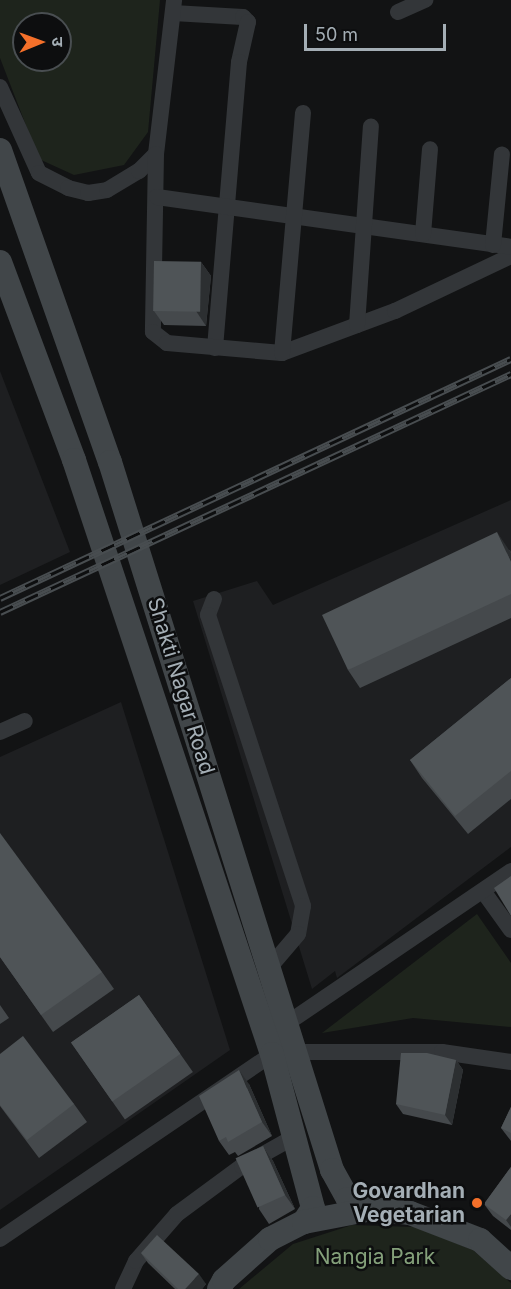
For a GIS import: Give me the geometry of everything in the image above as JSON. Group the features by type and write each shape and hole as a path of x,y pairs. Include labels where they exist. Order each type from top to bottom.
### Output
{"street":[{"path":"398,12 425,0"},
{"path":"215,348 239,62 248,22 243,17 173,7 156,154 153,332 166,343 215,348 282,353 357,325 511,256"},
{"path":"0,87 39,173 68,188 88,193 107,190 140,171 156,154"},
{"path":"282,353 303,113"},
{"path":"357,325 362,225 371,126"},
{"path":"423,234 430,149"},
{"name":"Shakti Nagar Road","path":"0,150 110,462 286,1024 298,1052 332,1170 348,1199 372,1209"},
{"path":"493,245 502,154"},
{"path":"157,196 511,247"},
{"name":"Shakti Nagar Road","path":"0,262 74,460 272,1054 314,1208 304,1222"},
{"path":"214,599 208,615 303,906 298,934 269,968"},
{"path":"0,732 25,721"},
{"path":"286,1024 511,871"},
{"path":"483,891 511,930"},
{"path":"298,1052 442,1052 511,1062"},
{"path":"0,1239 272,1054"},
{"path":"123,1289 136,1261 177,1214 242,1166 296,1136"},
{"path":"219,1289 224,1280 270,1239 304,1222 372,1209 411,1213 480,1240 511,1268"}],"shaded area":[{"path":"0,371 70,552 0,585"},
{"path":"511,500 511,847 337,978 335,971 312,989 193,601 257,581 273,605"},
{"path":"121,702 230,1050 0,1210 0,757"}],"green space":[{"path":"0,0 160,0 148,132 124,165 74,175 39,159 0,58"},
{"path":"477,914 511,963 511,1027 413,1018 322,1033"},
{"name":"Nangia Park","path":"352,1225 415,1227 473,1250 511,1283 511,1289 239,1289 293,1244"}],"building":[{"path":"154,261 201,262 200,312 153,311"},
{"path":"497,532 511,562 511,594 348,670 322,615"},
{"path":"511,678 511,771 455,816 410,760"},
{"path":"0,833 102,972 41,1015 0,957"},
{"path":"511,876 511,916 494,888"},
{"path":"139,995 180,1054 112,1102 71,1043"},
{"path":"23,1036 74,1104 27,1140 0,1105 0,1054"},
{"path":"401,1053 427,1053 456,1060 445,1115 396,1104"},
{"path":"239,1070 262,1122 228,1142 226,1137 219,1141 199,1096"},
{"path":"511,1107 511,1133 501,1128"},
{"path":"263,1146 285,1195 258,1208 236,1158"},
{"path":"511,1167 511,1214 506,1220 484,1204"},
{"path":"157,1235 199,1274 185,1289 178,1289 141,1253"}],"railway":[{"path":"0,598 511,359"},
{"path":"0,612 511,374"}],"place":[{"name":"Govardhan Vegetarian","path":"477,1203"}]}
